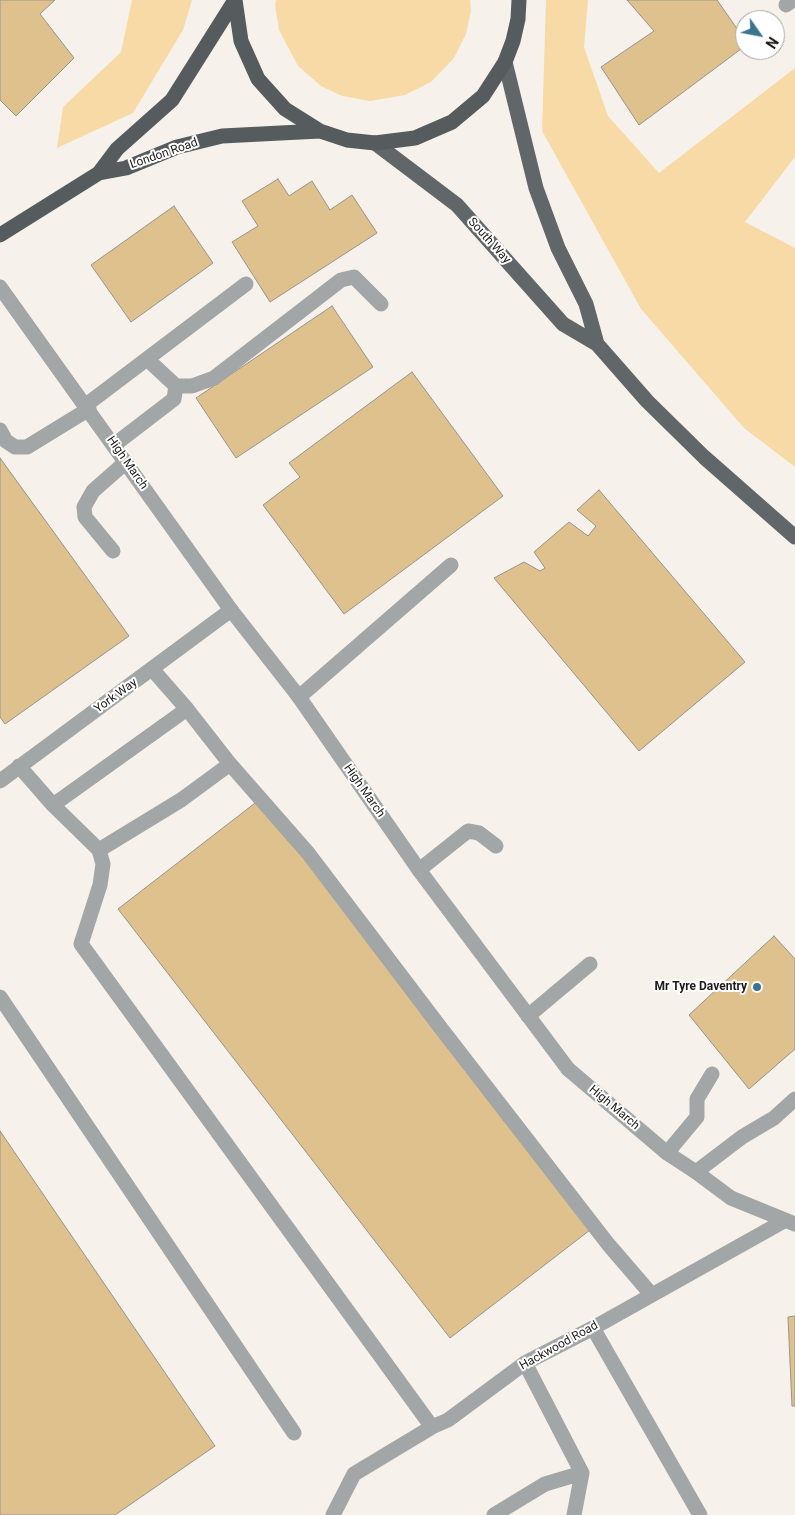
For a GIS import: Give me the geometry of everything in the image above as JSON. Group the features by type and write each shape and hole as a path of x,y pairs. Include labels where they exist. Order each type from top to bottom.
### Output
{"highway":[{"path":"235,0 241,41 258,78 285,109 320,131 347,140 375,143 415,138 452,122 483,96 505,62 515,34 519,0"},
{"name":"London Road","path":"99,174 117,149 172,100 235,0"},
{"name":"London Road","path":"0,235 99,174 126,168 177,147 222,136 320,131"}],"main road":[{"name":"South Way","path":"505,62 536,188 558,248 586,304 597,344"},
{"name":"South Way","path":"375,143 458,205 563,324 597,344 647,401 690,443 795,537"}],"street":[{"path":"147,359 176,386 192,386 214,378 341,280 354,277 381,304"},
{"path":"0,430 6,441 15,447 27,447 87,407 246,284"},
{"name":"High March","path":"0,287 231,610 299,697 419,870 568,1069 666,1153 731,1198 790,1223"},
{"path":"114,444 174,399 176,386"},
{"path":"113,551 85,517 84,507 93,491 126,462"},
{"path":"299,697 451,565"},
{"name":"York Way","path":"0,781 231,610"},
{"path":"152,669 187,709 230,764 308,853 440,1028 608,1244 651,1294"},
{"path":"53,806 187,709"},
{"path":"99,850 181,800 230,764"},
{"path":"19,766 53,806 99,850 103,864 100,884 81,944 432,1427"},
{"path":"419,870 468,831 479,833 496,846"},
{"path":"528,1016 590,964"},
{"path":"0,997 294,1433"},
{"path":"666,1153 697,1116 697,1099 712,1074"},
{"path":"696,1172 742,1137 774,1118 795,1100"},
{"name":"Hackwood Road","path":"333,1515 354,1474 432,1427 448,1420 525,1363 593,1328 651,1294 790,1223"},
{"path":"593,1328 700,1515"},
{"path":"525,1363 582,1473 574,1515"},
{"path":"494,1515 545,1484 582,1473"}],"shaded area":[{"path":"132,0 192,0 183,30 133,113 57,148 63,107 121,52"},
{"path":"276,0 470,0 471,11 466,34 454,58 431,82 405,95 370,101 342,96 321,86 298,66 279,30"},
{"path":"546,0 588,0 584,47 608,116 659,173 795,68 795,157 745,222 795,248 795,467 744,428 641,309 542,131"}],"building":[{"path":"0,0 55,0 40,14 74,58 16,116 0,100"},
{"path":"627,0 717,0 735,26 735,53 639,125 601,67 654,31"},
{"path":"278,179 289,196 312,181 330,210 352,195 377,233 270,302 232,242 258,226 242,201"},
{"path":"174,206 213,263 131,322 91,265"},
{"path":"332,306 373,367 236,458 196,398"},
{"path":"412,372 503,496 344,614 263,505 300,477 289,463"},
{"path":"0,458 129,636 5,724 0,717"},
{"path":"599,490 745,662 639,751 494,578 524,562 540,571 545,568 534,552 569,522 588,536 596,526 577,510"},
{"path":"259,800 590,1230 450,1338 118,909"},
{"name":"Mr Tyre Daventry","path":"774,936 795,959 795,1049 749,1089 689,1015"},
{"path":"0,1131 215,1446 115,1515 0,1515"},
{"path":"795,1316 795,1406 792,1406 788,1317"}],"place":[{"name":"Mr Tyre Daventry","path":"757,987"}]}
